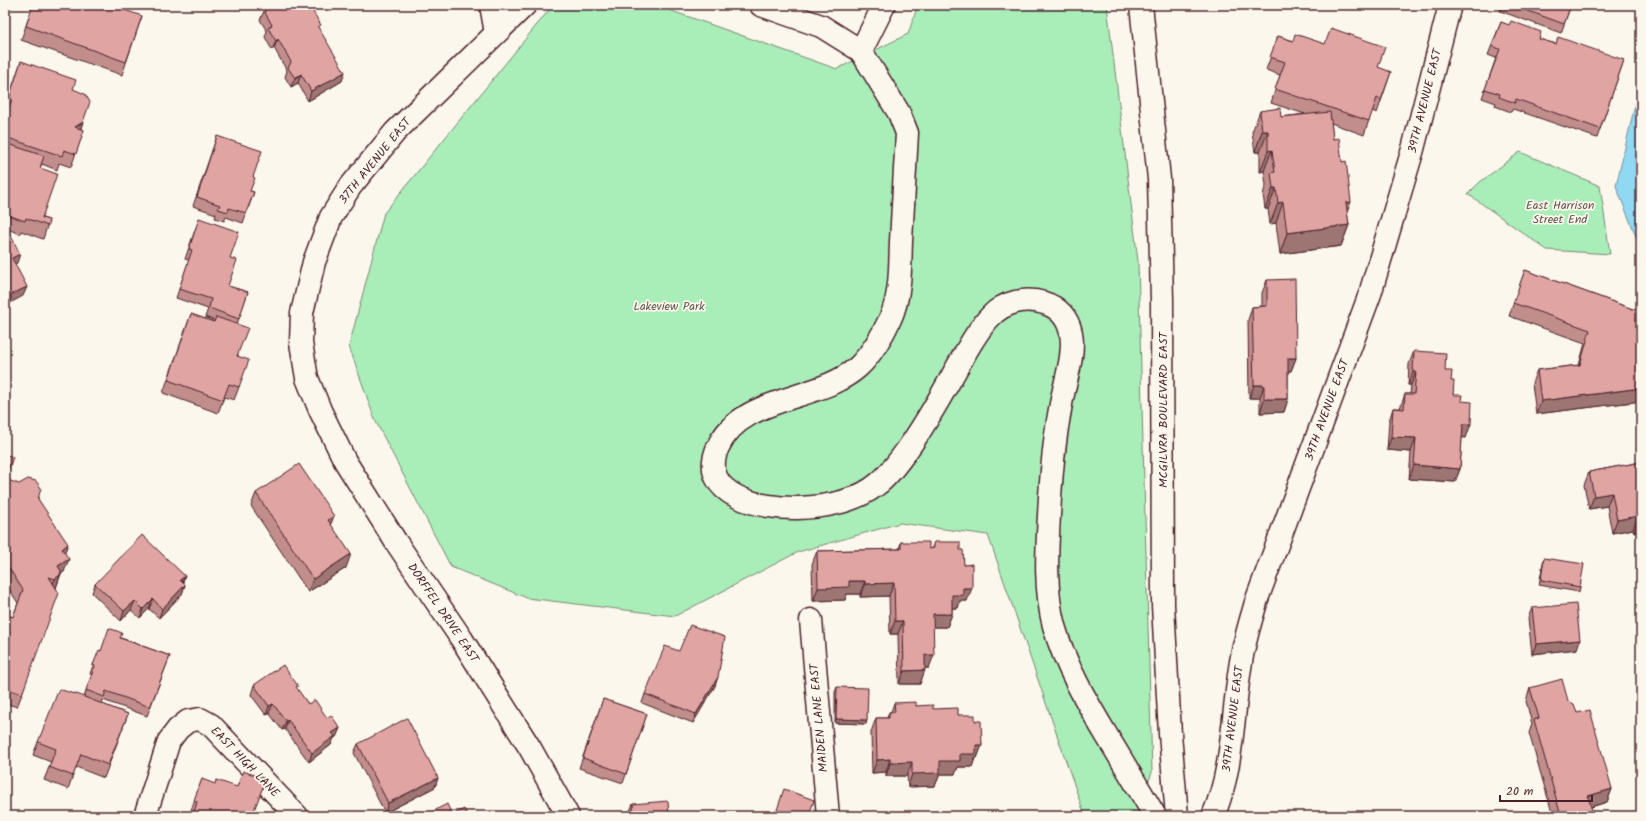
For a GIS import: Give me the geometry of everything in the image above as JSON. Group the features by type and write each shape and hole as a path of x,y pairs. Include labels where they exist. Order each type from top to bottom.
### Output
{"street":[{"path":"491,5 496,33"},
{"name":"37TH AVENUE EAST","path":"320,410 307,378 301,343 302,314 314,262 331,217 350,187 395,132 525,5"},
{"path":"761,5 821,26 861,51 899,113 907,133 898,284 892,316 879,340 858,366 838,380 754,412 736,422 725,434 717,449 714,462 715,474 721,486 733,495 748,501 769,506 800,508 836,503 862,495 880,483 898,462 927,422 967,350 992,314 1006,305 1025,300 1043,302 1056,308 1067,320 1072,334 1072,351 1053,449 1047,577 1054,625 1072,674 1155,816"},
{"path":"861,51 884,5"},
{"name":"MCGILVRA BOULEVARD EAST","path":"1141,5 1159,179 1162,300 1163,605 1170,734 1177,816"},
{"name":"39TH AVENUE EAST","path":"1214,816 1221,798 1227,774 1241,661 1248,628 1257,599 1370,294 1413,149 1450,5"},
{"name":"DORFFEL DRIVE EAST","path":"320,410 345,461 530,748 568,816"},
{"name":"MAIDEN LANE EAST","path":"811,620 828,816"},
{"name":"EAST HIGH LANE","path":"145,816 169,741 178,729 188,720 200,719 211,725 297,816"}],"green space":[{"name":"Lakeview Park","path":"553,5 655,5 837,69 908,34 918,5 1107,5 1138,261 1152,772 1137,816 1085,816 988,535 900,523 798,552 675,616 527,598 451,567 375,420 349,346 384,213"},
{"name":"East Harrison Street End","path":"1520,152 1600,186 1610,254 1547,250 1468,194 1480,182"}],"water":[{"path":"1641,79 1641,249 1616,186"}],"building":[{"path":"33,5 110,5 142,16 126,62 26,26"},
{"path":"273,5 309,5 321,25 318,27 345,72 311,91 301,74 295,78 288,68 291,62 278,39 276,41 268,28 272,25 264,11"},
{"path":"1512,5 1571,5 1564,24"},
{"path":"1511,21 1541,32 1539,39 1556,44 1558,37 1624,60 1600,129 1516,99 1515,103 1499,97 1500,94 1485,89 1500,49 1492,46 1501,22 1509,25"},
{"path":"1331,28 1385,47 1378,67 1391,72 1381,100 1377,98 1369,121 1275,89 1285,62 1270,57 1278,36 1293,41 1295,34 1325,44"},
{"path":"21,61 76,80 73,89 85,94 90,102 83,122 75,127 84,130 76,154 64,150 62,156 5,137 5,112 7,113 12,99 9,98"},
{"path":"1280,108 1281,117 1330,112 1333,139 1339,138 1342,162 1346,161 1351,202 1346,203 1349,225 1287,233 1283,202 1278,203 1276,188 1273,188 1271,173 1275,172 1272,150 1268,151 1268,131 1262,131 1260,111"},
{"path":"217,136 262,151 250,191 254,192 246,213 229,208 228,212 218,209 220,205 197,197"},
{"path":"5,143 44,156 40,168 57,174 42,218 49,220 48,226 26,218 25,221 5,214"},
{"path":"199,218 239,232 230,258 237,260 228,286 248,292 239,319 209,308 211,299 179,289 192,250 189,249"},
{"path":"8,230 20,254 12,258 27,287 10,295 12,298 5,301 5,231"},
{"path":"1525,270 1641,312 1641,388 1541,401 1537,370 1580,365 1590,330 1513,303"},
{"path":"1295,279 1296,358 1288,358 1288,399 1264,399 1264,385 1254,385 1252,307 1267,306 1267,280"},
{"path":"191,314 214,322 216,317 248,328 237,356 249,360 239,387 229,384 223,400 168,380"},
{"path":"1414,351 1446,353 1445,371 1452,371 1451,381 1454,381 1453,395 1462,395 1461,401 1472,402 1471,424 1463,424 1460,469 1414,465 1416,438 1391,437 1393,408 1404,409 1405,394 1414,394 1416,372 1413,372"},
{"path":"5,454 13,457 5,479"},
{"path":"1641,462 1641,518 1638,519 1638,516 1617,520 1612,493 1594,496 1589,472"},
{"path":"299,464 334,516 328,520 351,554 313,579 256,493"},
{"path":"5,479 19,484 28,479 36,481 41,488 38,499 68,544 62,549 69,559 58,566 61,571 60,575 55,579 49,577 59,593 22,694 5,688 5,614 13,617 23,590 5,562"},
{"path":"142,535 185,576 180,580 185,585 162,609 153,599 143,609 135,601 124,611 95,584"},
{"path":"901,542 929,542 929,549 934,548 934,542 960,542 960,550 963,550 964,565 972,564 972,588 963,588 963,595 952,595 952,614 933,614 934,655 925,655 925,670 904,671 903,621 895,621 894,583 865,584 865,581 849,581 849,587 818,588 817,551 901,549"},
{"path":"1544,558 1584,564 1580,587 1541,580"},
{"path":"1576,604 1580,640 1536,644 1532,608"},
{"path":"690,625 725,637 718,677 696,714 645,694 665,646 679,651"},
{"path":"109,628 122,633 120,638 170,656 150,707 106,691 104,697 86,690 95,666 93,665 99,650 101,651"},
{"path":"283,665 298,686 296,687 308,704 315,700 327,718 331,715 340,728 332,733 335,736 312,753 288,720 286,721 273,704 269,706 254,685"},
{"path":"1562,679 1568,701 1574,704 1577,713 1590,710 1612,789 1588,796 1593,814 1584,816 1561,816 1534,720 1539,718 1530,688"},
{"path":"837,687 868,688 867,720 836,719"},
{"path":"59,689 74,693 128,714 108,765 81,754 73,776 49,767 56,749 38,742"},
{"path":"603,699 647,714 626,774 583,758"},
{"path":"916,702 916,706 933,705 933,709 958,708 958,715 975,715 975,721 981,721 982,745 976,745 976,754 960,754 960,761 940,761 940,773 912,774 912,762 890,763 890,759 877,760 876,718 889,718 889,712 895,712 894,703"},
{"path":"407,718 438,778 388,803 358,744"},
{"path":"243,771 266,779 253,813 260,815 259,816 193,816 197,802 194,800 202,779 215,784 216,780 237,787"},
{"path":"784,789 814,800 809,816 775,816"},
{"path":"668,801 669,815 680,814 680,816 634,816 633,804"},
{"path":"447,804 452,815 464,809 468,816 424,816"}]}
